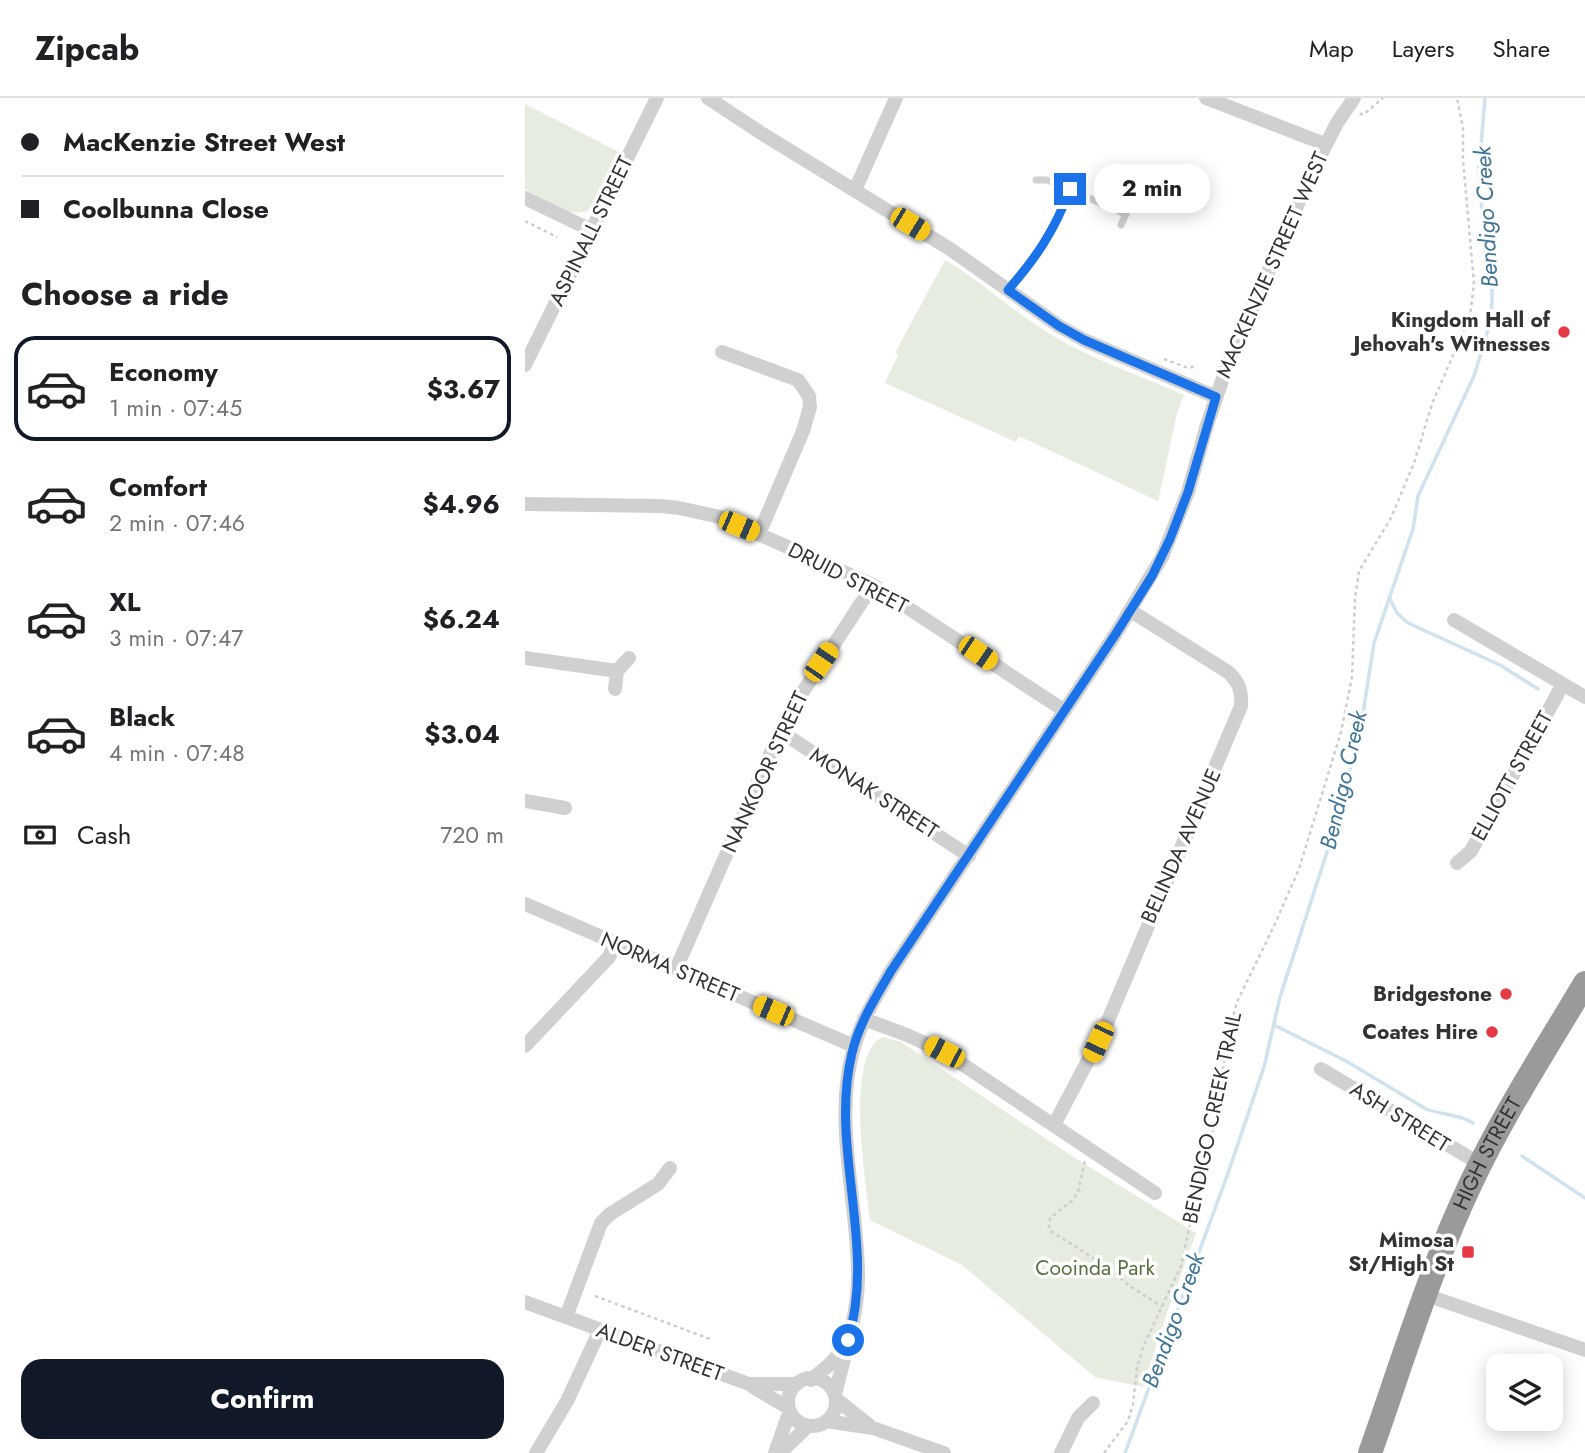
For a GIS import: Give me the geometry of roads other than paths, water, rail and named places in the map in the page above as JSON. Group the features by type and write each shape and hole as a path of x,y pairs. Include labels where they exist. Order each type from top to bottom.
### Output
{"highway":[{"name":"HIGH STREET","path":"1370,1453 1453,1223 1480,1164 1585,983"}],"street":[{"name":"ASPINALL STREET","path":"525,365 657,98"},
{"path":"708,98 950,248 1059,326 1084,340 1216,397"},
{"path":"855,190 896,98"},
{"path":"1206,98 1325,144"},
{"name":"MACKENZIE STREET WEST","path":"836,1397 854,1316 858,1282 846,1119 848,1080 854,1046 864,1019 891,971 1131,611 1162,557 1178,522 1216,397 1300,198 1325,144 1351,102"},
{"path":"525,198 591,230"},
{"path":"722,352 798,380 810,396 810,407 803,430 759,534"},
{"name":"DRUID STREET","path":"525,504 679,508 720,517 873,585 1065,710"},
{"name":"NANKOOR STREET","path":"675,969 794,703 873,585"},
{"name":"BELINDA AVENUE","path":"1054,1125 1104,1030 1241,706 1242,691 1228,672 1131,611"},
{"path":"1454,620 1585,697"},
{"path":"525,657 617,671"},
{"path":"615,689 617,671 629,658"},
{"name":"ELLIOTT STREET","path":"1457,863 1471,851 1563,684"},
{"name":"MONAK STREET","path":"780,731 969,856"},
{"path":"525,801 565,808"},
{"name":"NORMA STREET","path":"525,904 854,1046"},
{"path":"525,1046 609,957 616,943"},
{"path":"864,1019 944,1052 1155,1193"},
{"name":"ASH STREET","path":"1321,1069 1480,1164"},
{"path":"566,1317 601,1223 610,1214 658,1184 670,1168"},
{"path":"1426,1295 1585,1350"},
{"name":"ALDER STREET","path":"525,1303 749,1384 804,1382"},
{"path":"536,1453 568,1401 600,1330"},
{"name":"MACKENZIE STREET WEST","path":"804,1382 829,1365 846,1345"},
{"path":"777,1453 788,1410 789,1392 804,1382 827,1383 836,1397 873,1428"},
{"path":"749,1384 788,1410 797,1422 808,1426"},
{"path":"826,1421 834,1411 836,1397"},
{"path":"1061,1453 1078,1418 1093,1403"},
{"path":"777,1453 808,1426 826,1421 873,1428 944,1453"}],"lane":[{"path":"1036,180 1047,180 1126,214 1121,225"},
{"path":"1008,290 1041,251 1053,231 1070,189"}],"waterway":[{"name":"Bendigo Creek","path":"1125,1453 1227,1176 1264,1067 1280,997 1339,815 1362,720 1374,643 1413,529 1418,496 1474,376 1488,330 1492,279 1483,224 1479,169 1485,98"},
{"path":"1389,597 1397,613 1408,623 1500,665 1538,689"},
{"path":"1274,1025 1346,1061 1426,1109 1473,1123"},
{"path":"1522,1156 1585,1198"}],"place":[{"name":"Kingdom Hall of Jehovah's Witnesses","path":"1564,332"},
{"name":"Bridgestone","path":"1506,994"},
{"name":"Coates Hire","path":"1492,1032"},
{"name":"Mimosa St/High St","path":"1468,1252"}],"park label":[{"name":"Cooinda Park","path":"1095,1268"}]}
